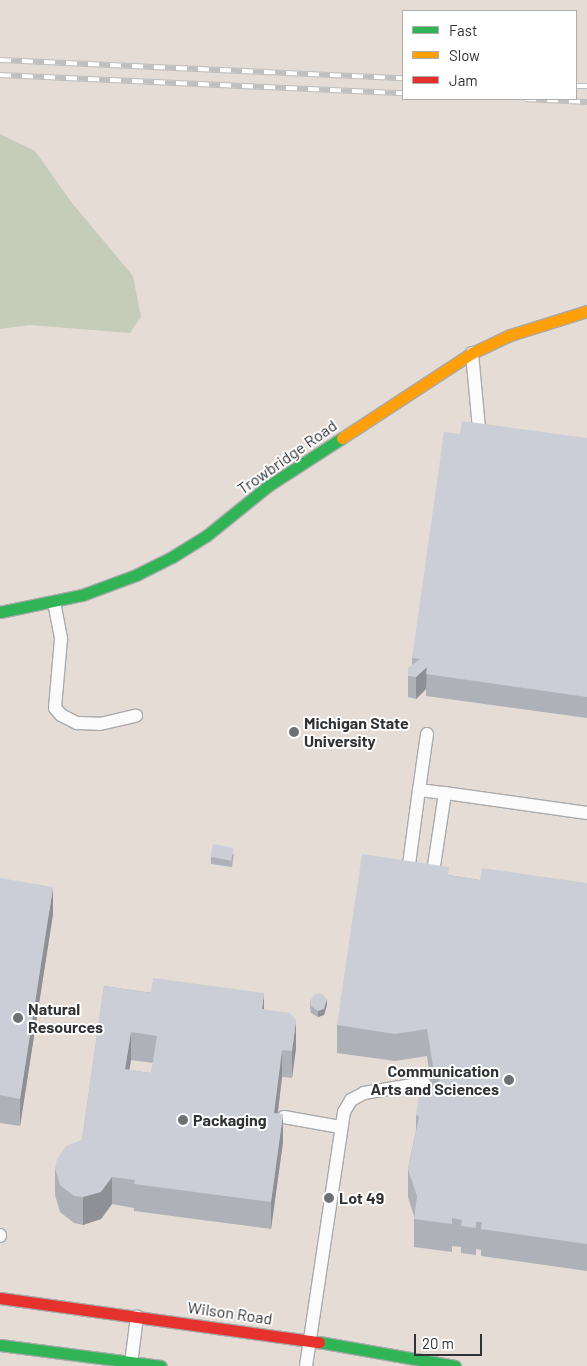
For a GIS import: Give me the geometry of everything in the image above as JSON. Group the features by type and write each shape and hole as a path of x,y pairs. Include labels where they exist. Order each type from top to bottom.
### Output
{"street":[{"name":"Trowbridge Road","path":"0,612 54,602 109,586 180,552 238,512 268,486 472,353 510,335 587,311"},
{"name":"Wilson Road","path":"0,1298 310,1340 455,1366"},
{"path":"0,1345 131,1364 161,1366"}],"lane":[{"path":"472,353 480,446"},
{"path":"54,602 61,639 55,708 68,720 82,724 136,716"},
{"path":"408,872 427,734"},
{"path":"419,790 587,813"},
{"path":"432,879 445,793"},
{"path":"306,1366 340,1127 351,1100 364,1093 424,1083"},
{"path":"284,1117 340,1127"},
{"path":"131,1364 137,1316"}],"shaded area":[{"name":"Michigan State University","path":"0,0 587,0 587,1366 0,1366"}],"green space":[{"path":"0,134 35,151 72,203 133,276 141,317 130,333 29,325 0,329"}],"building":[{"path":"462,421 587,438 587,697 426,674 427,667 416,677 408,676 408,668 420,659 412,658 444,432 460,434"},
{"path":"213,844 234,848 231,861 211,857"},
{"name":"Communication Arts and Sciences","path":"362,854 449,867 448,875 480,880 482,868 587,883 587,1244 481,1229 482,1222 476,1222 476,1228 461,1226 462,1220 452,1218 452,1224 414,1219 417,1196 408,1169 419,1117 416,1115 420,1088 439,1086 440,1073 434,1072 427,1029 395,1034 337,1025"},
{"name":"Natural Resources","path":"0,878 53,887 20,1099 0,1095"},
{"name":"Packaging","path":"153,978 264,993 262,1009 290,1013 296,1020 292,1051 282,1050 274,1113 283,1114 271,1202 134,1184 135,1180 112,1177 101,1192 83,1197 74,1196 60,1185 55,1168 57,1159 66,1146 82,1140 104,986 151,993","holes":["131,1032 157,1036 151,1073 125,1069"]},
{"path":"321,993 327,999 324,1009 318,1011 311,1006 310,1001 315,994"}],"railway":[{"path":"0,60 402,78"},
{"path":"0,75 402,93"},
{"path":"577,86 587,86"},
{"path":"546,100 587,102"}],"traffic: fast":[{"path":"0,612 82,595 136,575 172,557 206,536 268,486 342,438"},
{"path":"319,1342 455,1366"},
{"path":"0,1345 161,1366"}],"traffic: slow":[{"path":"342,438 472,353 510,335 587,311"}],"traffic: jam":[{"path":"0,1298 319,1342"}],"place":[{"name":"Michigan State University","path":"294,732"},
{"name":"Natural Resources","path":"18,1018"},
{"name":"Communication Arts and Sciences","path":"509,1080"},
{"name":"Packaging","path":"183,1120"},
{"name":"Lot 49","path":"329,1198"}]}
